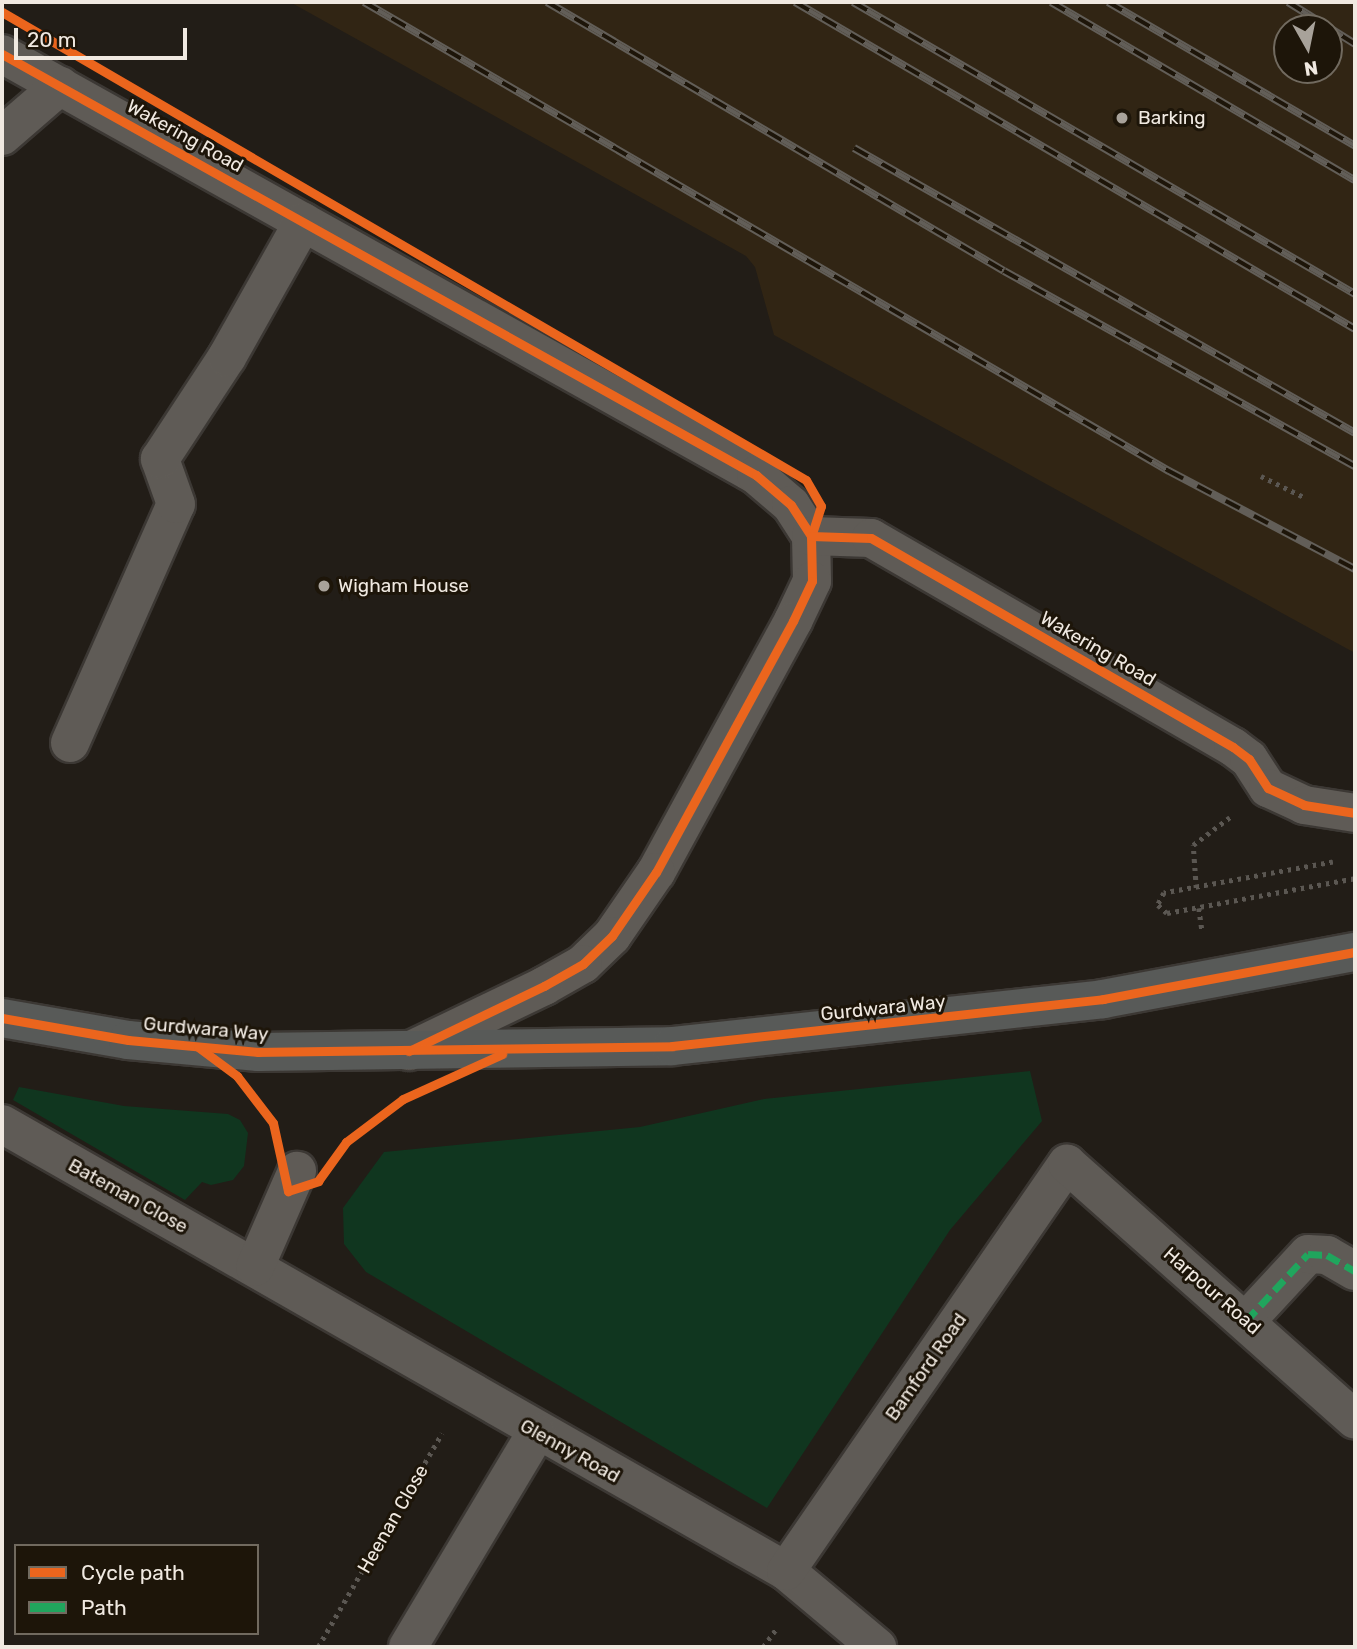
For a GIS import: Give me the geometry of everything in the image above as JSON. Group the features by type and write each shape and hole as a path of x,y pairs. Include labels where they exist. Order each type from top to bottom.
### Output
{"main road":[{"name":"Gurdwara Way","path":"2,1018 128,1040 258,1052 672,1046 890,1026 1103,999 1355,952"}],"street":[{"name":"Wakering Road","path":"2,54 755,475 791,505 811,536 871,538 1233,747 1249,759 1268,788"},
{"path":"2,136 60,86"},
{"path":"70,743 177,504 160,459 227,357 303,222"},
{"name":"Gurdwara Way","path":"410,1051 583,964 612,936 656,872 793,621 812,581 811,536"},
{"path":"1268,788 1304,805 1355,813"},
{"name":"Bateman Close","path":"2,1124 255,1267"},
{"name":"Harpour Road","path":"1067,1164 1355,1420"},
{"name":"Bamford Road","path":"786,1571 1067,1164"},
{"path":"255,1267 297,1171"},
{"path":"1246,1321 1308,1254 1327,1255 1355,1271"},
{"name":"Glenny Road","path":"255,1267 536,1433 786,1571 877,1647"},
{"path":"408,1647 536,1433"}],"path":[{"path":"1261,476 1306,498"},
{"path":"1196,888 1192,845 1268,788"},
{"path":"1343,860 1164,893 1158,905 1167,913 1355,878"},
{"path":"1199,908 1203,931"},
{"path":"763,1647 776,1629"}],"shaded area":[{"path":"290,2 1355,2 1355,653 774,335 755,267 746,256"}],"green space":[{"path":"1030,1071 1042,1121 950,1230 767,1508 366,1272 344,1244 343,1208 384,1152 640,1127 764,1099"},
{"path":"19,1087 124,1106 228,1114 240,1120 248,1133 244,1166 233,1180 211,1185 202,1182 185,1200 13,1100"}],"railway":[{"path":"364,2 1169,471 1355,569"},
{"path":"547,2 1004,271 1355,466"},
{"path":"795,2 1355,329"},
{"path":"853,2 1355,294"},
{"path":"1051,2 1355,180"},
{"path":"1108,2 1355,146"},
{"path":"1288,2 1355,44"},
{"path":"854,148 1355,433"}],"marked path":[{"path":"1246,1321 1308,1254 1327,1255 1355,1271"}],"cycle path":[{"path":"2,12 806,480 821,506 811,536"},
{"path":"2,54 756,475 791,505 811,536 812,581 793,621 656,872 612,936 583,964 544,986 409,1051"},
{"path":"811,536 871,538 1233,747 1249,759 1268,788 1304,805 1355,813"},
{"path":"2,1018 128,1040 258,1052 672,1046 1103,999 1355,952"},
{"path":"198,1047 237,1076 273,1123 288,1191 318,1181 346,1142 403,1099 502,1054"}],"place":[{"name":"Barking","path":"1122,118"},
{"name":"Wigham House","path":"324,586"}]}
